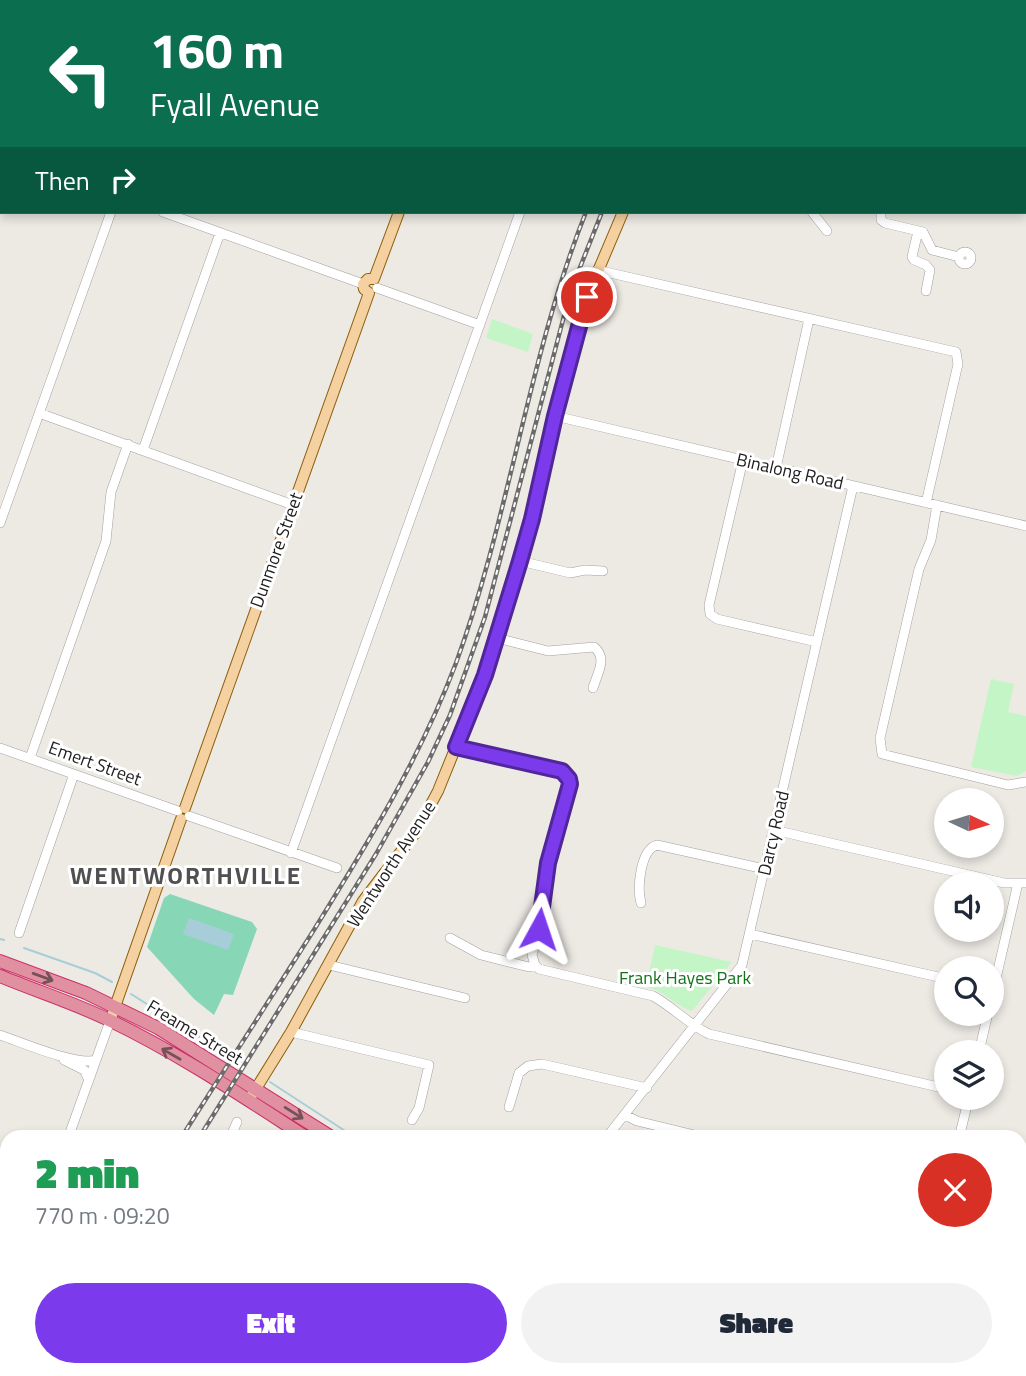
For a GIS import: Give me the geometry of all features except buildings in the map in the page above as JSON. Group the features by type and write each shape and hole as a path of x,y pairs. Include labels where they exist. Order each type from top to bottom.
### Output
{"highway":[{"path":"0,961 116,1006"},
{"path":"0,976 110,1021"},
{"name":"Freame Street","path":"116,1006 158,1028 321,1130"},
{"name":"Freame Street","path":"110,1021 184,1061 294,1130"}],"main road":[{"name":"Dunmore Street","path":"110,1021 398,214"},
{"name":"Wentworth Avenue","path":"248,1101 291,1032 363,901 426,817 456,747 497,638 520,561 587,297 622,214"}],"street":[{"path":"0,523 110,214"},
{"path":"168,214 480,325"},
{"path":"291,852 519,214"},
{"path":"814,214 827,231"},
{"path":"881,214 881,220 885,223 925,233 928,246 932,250 959,257"},
{"path":"918,231 912,257 930,270 926,291"},
{"path":"143,450 220,233"},
{"path":"597,270 949,349 957,354 958,364 926,503"},
{"path":"776,468 809,319"},
{"path":"39,413 293,505"},
{"name":"Binalong Road","path":"555,416 1026,526"},
{"path":"30,758 106,541 111,492 128,444"},
{"path":"743,460 709,605 710,614 717,619 817,642"},
{"name":"Darcy Road","path":"613,1130 741,969 853,486"},
{"path":"937,505 931,540 919,569 880,738 881,754 1008,785 1026,782"},
{"path":"520,561 570,573 603,571"},
{"path":"497,638 548,651 594,647 599,650 602,659 593,688"},
{"path":"456,747 562,771 569,779 564,810 544,881 539,929 532,955 535,965 545,971 653,996 709,1034 934,1086"},
{"name":"Emert Street","path":"0,748 337,868"},
{"path":"19,933 74,774"},
{"path":"774,830 1004,883 1022,883 1003,956"},
{"path":"641,903 637,890 646,853 650,847 657,845 765,869"},
{"path":"750,934 934,976"},
{"path":"450,938 481,955 529,967 535,965"},
{"path":"328,965 465,998"},
{"name":"Dunmore Street","path":"71,1130 110,1021"},
{"path":"291,1032 429,1065 419,1108 412,1121"},
{"path":"0,1035 50,1053 86,1062 96,1060"},
{"path":"50,1053 83,1070 89,1080"},
{"path":"509,1107 519,1073 537,1064 646,1088"},
{"path":"961,1130 966,1110"},
{"path":"625,1115 637,1121 674,1130"},
{"path":"234,1130 237,1122"}],"green space":[{"path":"492,319 533,334 528,352 486,338"},
{"path":"991,679 1014,684 1008,712 1026,716 1026,771 1017,776 971,767"},
{"path":"170,894 252,922 257,929 233,995 224,994 214,1015 194,999 147,947 164,898"},
{"name":"Frank Hayes Park","path":"655,945 732,962 692,1011 646,987"}],"water":[{"path":"189,918 234,934 228,950 183,934"}],"waterway":[{"path":"0,939 4,940"},
{"path":"24,948 95,973 112,982"},
{"path":"131,994 223,1052"},
{"path":"270,1082 344,1130"}],"railway":[{"path":"186,1130 372,835 409,768 442,699 475,607 549,323 585,214"},
{"path":"204,1130 376,854 428,762 450,715 485,617 564,316 601,214"}],"district":[{"name":"WENTWORTHVILLE","path":"186,875"}],"route":[{"path":"539,929 544,881 566,803 569,779 562,771 456,747 485,675 520,561 587,297"}]}
